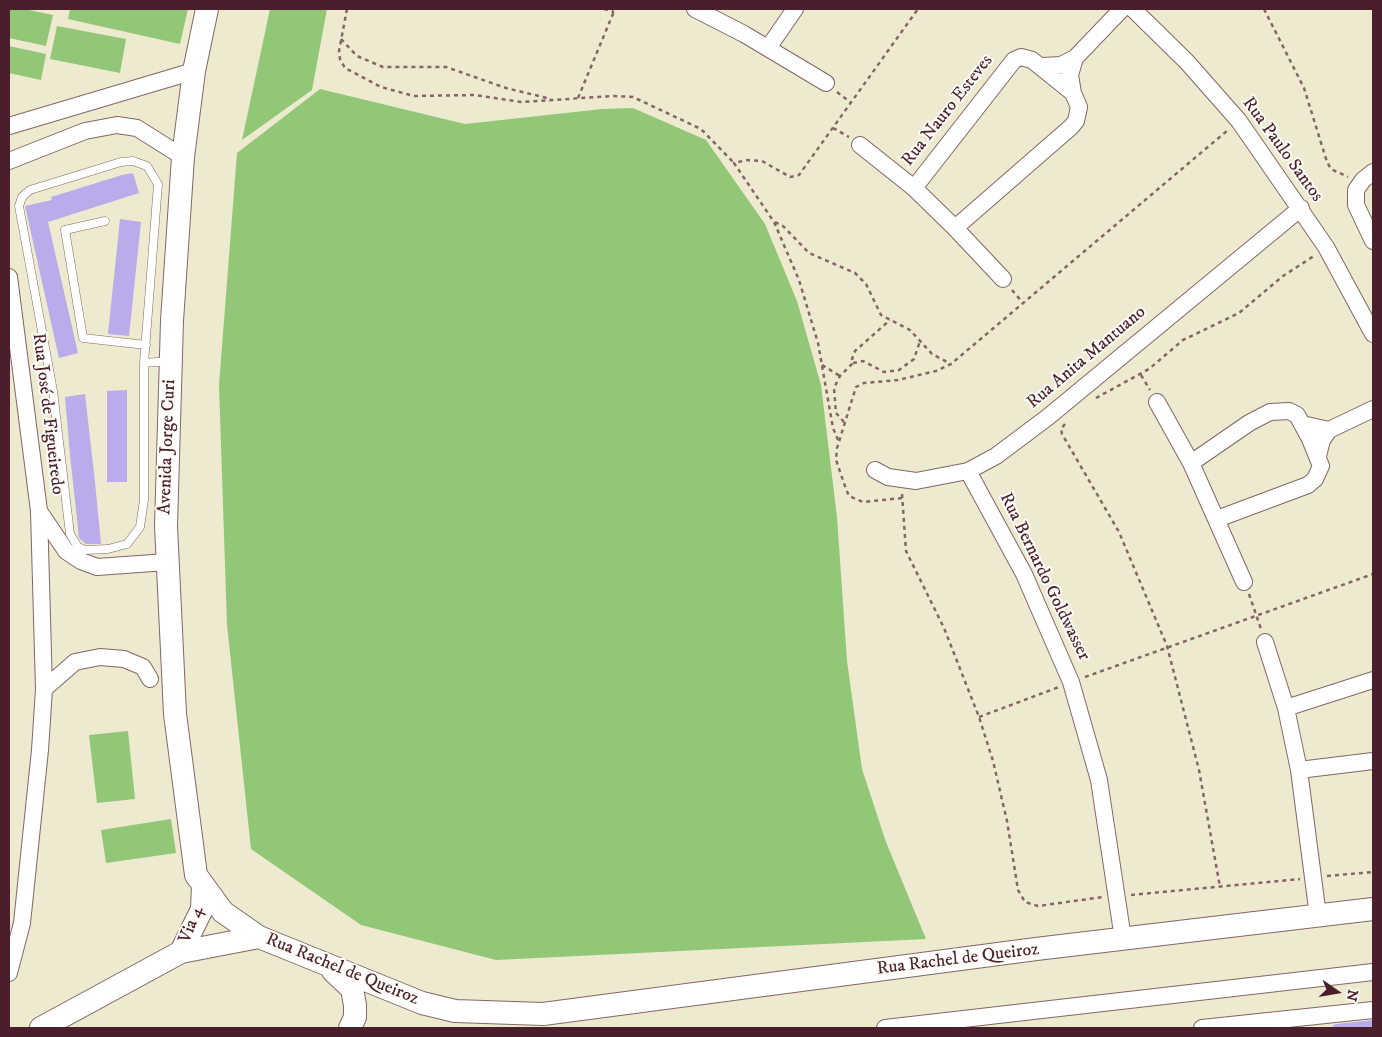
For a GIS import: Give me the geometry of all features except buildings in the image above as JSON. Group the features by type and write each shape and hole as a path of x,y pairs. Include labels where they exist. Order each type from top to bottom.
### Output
{"street":[{"name":"Avenida Jorge Curi","path":"203,885 196,875 175,714 166,526 171,361 182,157 194,71 207,9"},
{"path":"695,9 721,14 768,48 826,83"},
{"path":"768,48 795,9"},
{"name":"Rua Nauro Esteves","path":"1042,66 1061,65 1075,58 1122,9"},
{"name":"Rua Paulo Santos","path":"1133,9 1187,62 1239,121 1301,208 1326,247 1373,334"},
{"name":"Rua Nauro Esteves","path":"914,188 1014,60 1026,57 1042,66 1073,93"},
{"path":"955,228 1076,121 1079,107 1073,93 1070,75 1075,58"},
{"path":"9,126 194,71"},
{"path":"9,161 85,131 118,125 137,128 182,157"},
{"path":"860,144 914,188 1003,279"},
{"path":"1373,172 1368,174 1358,187 1356,205 1373,241"},
{"name":"Rua Anita Mantuano","path":"875,470 901,480 916,481 968,471 1021,439 1301,208"},
{"name":"Rua José de Figueiredo","path":"9,277 39,511 44,689 40,750 22,922 9,973"},
{"path":"1157,402 1191,463 1244,582"},
{"path":"1318,456 1322,440 1329,430 1373,409"},
{"path":"1191,463 1249,423 1270,412 1289,411 1297,415 1318,456 1321,466 1320,472 1308,484 1217,519"},
{"path":"1302,424 1329,430"},
{"name":"Rua Bernardo Goldwasser","path":"968,471 1024,574 1071,682 1099,780 1123,939"},
{"path":"39,511 66,551 81,561 97,567 167,562"},
{"path":"1265,642 1286,708 1299,770 1318,916"},
{"path":"44,689 75,662 100,657 124,659 143,667 150,679"},
{"path":"1286,708 1373,680"},
{"path":"1299,770 1373,761"},
{"name":"Via 4","path":"203,885 223,912 259,937"},
{"name":"Via 4","path":"181,952 202,909 203,885"},
{"name":"Rua Rachel de Queiroz","path":"41,1028 181,952 259,937 422,1003 455,1011 543,1014 1123,939 1373,909"},
{"path":"324,964 345,980 352,989 355,1017 350,1028"},
{"path":"885,1028 1373,972"},
{"path":"60,1028 68,1022 74,1009"},
{"path":"1202,1028 1327,1022 1373,1010"},
{"name":"Rua Rachel de Queiroz","path":"505,1028 527,1023 543,1014"}],"lane":[{"path":"121,162 140,163 153,173 158,184 158,205 146,345 144,363 144,500 140,527 127,544 108,549 85,550 78,547 70,534 53,391 19,206 22,197 30,190 121,162"},
{"path":"105,222 65,230 83,338 146,345"},
{"path":"144,363 171,361"}],"path":[{"path":"346,9 340,59 345,68 381,87 400,93 423,96 474,94 520,102 633,97 701,129 734,163 774,222 800,280 810,310 833,428 838,440"},
{"path":"578,98 614,11 604,9"},
{"path":"734,163 747,160 762,161 790,177 796,177 918,9"},
{"path":"1264,9 1304,88 1327,162 1338,173 1358,187"},
{"path":"341,39 357,56 383,67 446,67 506,88 554,100"},
{"path":"844,98 850,103"},
{"path":"902,498 863,502 849,496 836,460 838,440 853,393 860,384 898,380 936,371 951,364 1239,121"},
{"path":"833,128 842,133"},
{"path":"774,222 783,226 809,253 855,273 866,284 881,315 910,330 932,354 951,364"},
{"path":"1094,400 1141,374 1183,340 1238,313 1283,276 1326,247"},
{"path":"1017,296 1023,303"},
{"path":"853,364 852,359 855,350 890,320"},
{"path":"844,422 836,413 833,392 840,376 853,364 863,361 884,372 899,370 914,359 920,341"},
{"path":"822,364 840,376"},
{"path":"1141,374 1146,383"},
{"path":"1070,420 1061,429 1062,434 1119,532 1167,646 1198,770 1220,887"},
{"path":"901,480 906,551 944,628 979,717 993,761 1007,821 1018,890 1025,902 1038,906 1117,896 1373,872"},
{"path":"979,717 1167,646 1373,574"},
{"path":"1252,601 1259,623"}],"green space":[{"path":"9,9 24,9 53,15 46,46 9,38"},
{"path":"70,9 188,9 180,44 68,19"},
{"path":"270,9 327,9 312,90 242,140"},
{"path":"57,26 126,39 120,73 50,59"},
{"path":"9,46 46,54 41,80 9,73"},
{"path":"320,89 465,124 602,109 633,108 706,140 765,224 797,301 821,385 837,517 847,661 862,769 886,842 926,939 496,960 361,925 251,849 227,625 219,385 237,153"},
{"path":"128,731 135,799 97,803 89,735"},
{"path":"171,819 176,853 106,863 101,830"}]}
